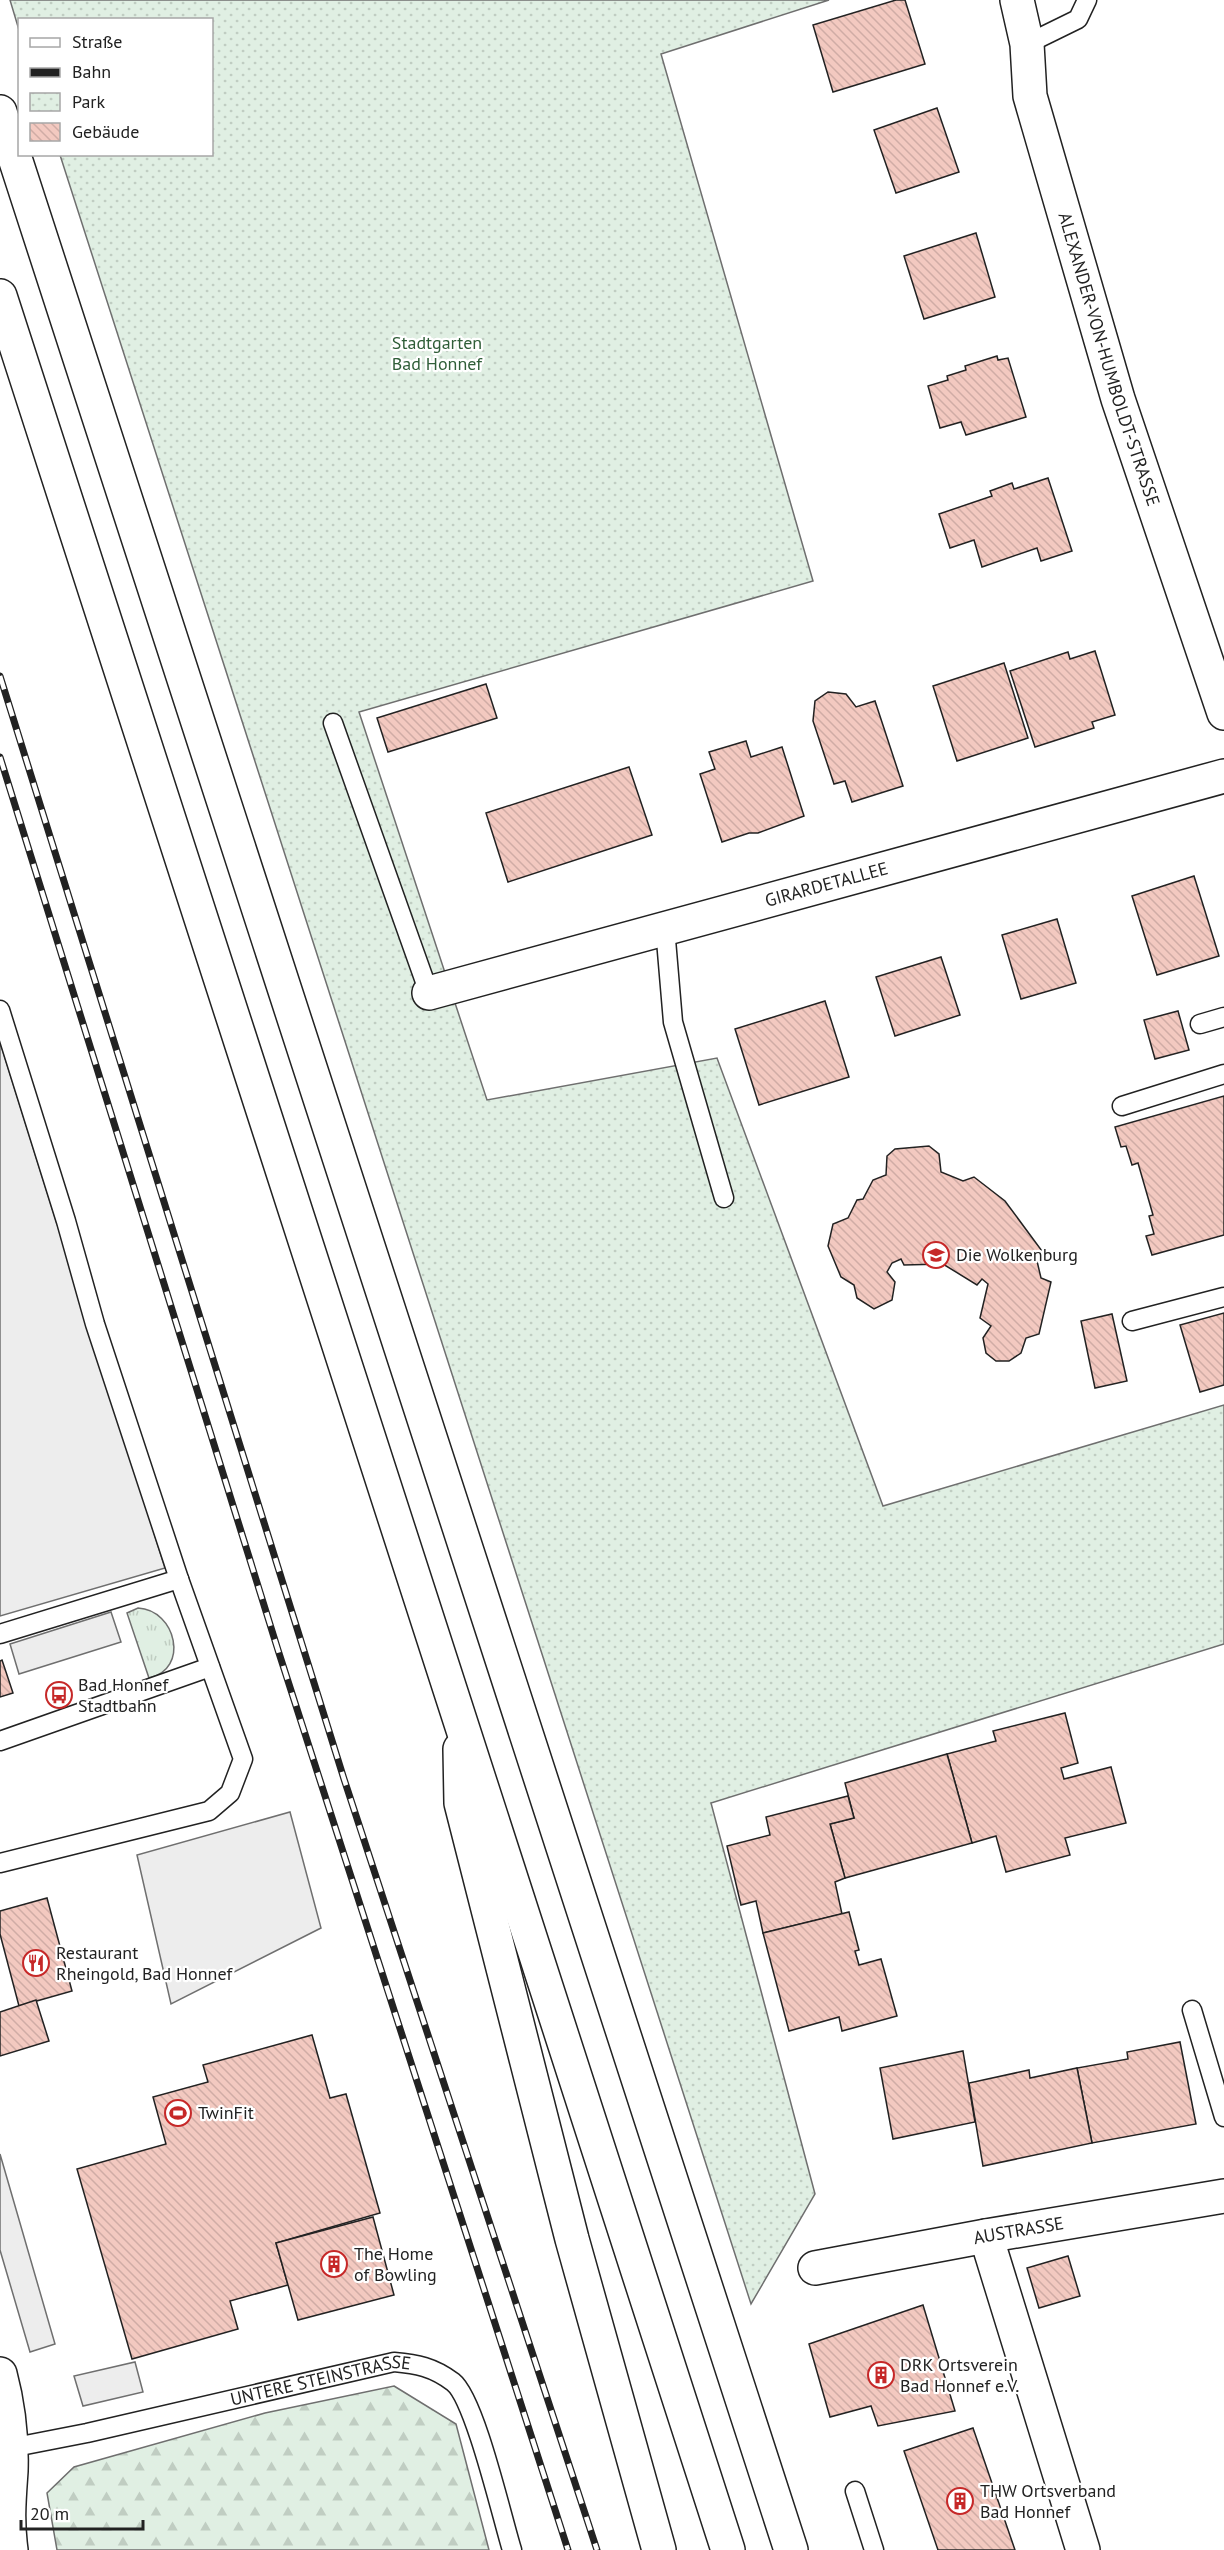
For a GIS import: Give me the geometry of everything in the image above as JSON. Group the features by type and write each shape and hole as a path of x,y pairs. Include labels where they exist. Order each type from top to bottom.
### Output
{"main road":[{"name":"ALEXANDER-VON-HUMBOLDT-STRASSE","path":"1017,0 1028,44 1030,96 1118,399 1224,713"},
{"path":"0,112 791,2550"},
{"path":"0,296 728,2550"},
{"name":"GIRARDETALLEE","path":"429,993 1224,776"},
{"path":"458,1712 461,1803 572,2240 659,2550"},
{"name":"AUSTRASSE","path":"815,2268 986,2236 1224,2196"},
{"path":"986,2236 1083,2550"},
{"path":"0,2374 4,2390 7,2522 11,2550"}],"lane":[{"path":"1028,44 1078,19 1087,0"},
{"path":"333,723 429,993"},
{"path":"665,928 673,1022 724,1198"},
{"path":"0,1010 66,1221 95,1324 179,1579 243,1759 230,1793 209,1811 0,1863"},
{"path":"1200,1024 1224,1017"},
{"path":"1122,1106 1224,1074"},
{"path":"1132,1321 1224,1297"},
{"path":"0,1634 179,1579"},
{"path":"0,1741 210,1667"},
{"path":"1192,2010 1224,2117"},
{"name":"UNTERE STEINSTRASSE","path":"7,2461 87,2433 393,2362 422,2364 455,2383 470,2406 512,2550"},
{"path":"855,2492 874,2550"}],"green space":[{"name":"Stadtgarten Bad Honnef","path":"10,0 829,0 661,54 813,581 359,712 487,1100 717,1058 883,1506 1224,1405 1224,1644 711,1803 815,2194 751,2304 60,156 213,156 213,18 18,18 18,27"},
{"path":"138,1608 151,1611 162,1619 173,1640 174,1652 170,1664 162,1672 149,1678 127,1613"},
{"path":"394,2386 456,2424 489,2550 57,2550 47,2493 74,2467 265,2413"}],"shaded area":[{"path":"0,1042 165,1568 0,1616"},
{"path":"111,1612 121,1642 19,1674 10,1644"},
{"path":"290,1812 321,1928 171,2004 137,1855"},
{"path":"0,2154 55,2344 30,2352 0,2250"},
{"path":"135,2362 143,2392 83,2406 74,2376"}],"building":[{"path":"896,0 905,0 925,64 833,92 813,25"},
{"path":"937,108 959,172 896,193 874,130"},
{"path":"976,233 995,297 924,319 904,256"},
{"path":"997,356 998,360 1008,358 1026,417 966,435 961,422 940,428 928,386 948,380 947,376 966,370 965,366"},
{"path":"1048,478 1072,551 1041,561 1037,548 982,567 974,540 950,548 939,514 992,496 990,491 1012,483 1014,489"},
{"path":"1095,651 1115,715 1092,722 1094,728 1035,747 1010,671 1068,652 1070,659"},
{"path":"1004,663 1028,738 957,761 933,686"},
{"path":"486,684 497,718 388,752 377,718"},
{"path":"828,692 846,694 856,707 875,701 903,786 852,802 845,781 834,784 813,721 815,701"},
{"path":"746,741 751,757 782,747 804,816 758,833 749,833 722,842 700,774 715,769 709,752"},
{"path":"629,767 652,835 508,882 486,813"},
{"path":"1194,876 1219,956 1157,975 1132,896"},
{"path":"1057,919 1076,983 1021,999 1002,935"},
{"path":"941,957 960,1015 895,1036 876,977"},
{"path":"825,1001 849,1077 759,1105 735,1029"},
{"path":"1178,1011 1189,1050 1155,1059 1144,1020"},
{"path":"1224,1096 1224,1235 1152,1255 1146,1236 1154,1234 1149,1216 1153,1215 1138,1163 1132,1165 1126,1146 1121,1147 1115,1127"},
{"name":"Die Wolkenburg","path":"929,1146 939,1154 941,1172 963,1181 974,1177 1005,1201 1042,1251 1037,1261 1041,1278 1051,1282 1039,1334 1026,1338 1021,1353 1009,1361 996,1361 986,1353 983,1338 991,1326 980,1318 988,1284 982,1279 977,1285 943,1264 904,1265 901,1259 892,1263 887,1272 895,1282 892,1300 874,1309 857,1298 854,1285 841,1277 828,1246 833,1224 848,1218 857,1200 863,1199 873,1180 886,1175 887,1156 895,1149"},
{"path":"1224,1313 1224,1385 1200,1392 1180,1325"},
{"path":"1112,1314 1127,1381 1095,1388 1081,1321"},
{"path":"2,1660 13,1693 0,1697 0,1661"},
{"path":"1065,1713 1078,1763 1061,1768 1064,1779 1111,1767 1126,1823 1065,1838 1070,1855 1006,1872 996,1836 972,1843 947,1754 996,1741 993,1731"},
{"path":"947,1754 972,1843 845,1878 830,1824 854,1818 845,1783"},
{"path":"848,1796 854,1818 830,1824 845,1878 835,1882 842,1914 763,1933 756,1901 741,1905 727,1846 770,1835 766,1817"},
{"name":"Restaurant Rheingold, Bad Honnef","path":"47,1898 72,1991 19,2006 0,1934 0,1911"},
{"path":"849,1912 859,1950 855,1951 859,1965 881,1959 897,2016 842,2031 839,2017 789,2031 763,1933"},
{"path":"36,2000 49,2041 0,2056 0,2012"},
{"path":"312,2035 330,2098 346,2094 380,2213 276,2243 288,2285 230,2301 238,2329 132,2359 77,2169 166,2144 153,2097 208,2082 203,2065"},
{"path":"1180,2042 1196,2124 1092,2143 1077,2068 1128,2059 1127,2052"},
{"path":"963,2051 975,2122 893,2139 880,2068"},
{"path":"1077,2068 1092,2143 983,2166 969,2083 1029,2070 1030,2078"},
{"name":"The Home of Bowling","path":"373,2217 394,2295 298,2320 276,2243"},
{"path":"1068,2256 1080,2296 1039,2308 1027,2268"},
{"name":"DRK Ortsverein Bad Honnef e.V.","path":"923,2305 955,2411 878,2426 871,2406 830,2417 809,2344"},
{"name":"THW Ortsverband Bad Honnef","path":"973,2428 1015,2550 938,2550 904,2451"}],"railway":[{"path":"0,676 344,1779 597,2550"},
{"path":"0,757 278,1650 568,2550"}],"place":[{"name":"Die Wolkenburg","path":"936,1255"},
{"name":"Bad Honnef Stadtbahn","path":"59,1695"},
{"name":"Restaurant Rheingold, Bad Honnef","path":"36,1963"},
{"name":"TwinFit","path":"178,2113"},
{"name":"The Home of Bowling","path":"334,2264"},
{"name":"DRK Ortsverein Bad Honnef e.V.","path":"881,2375"},
{"name":"THW Ortsverband Bad Honnef","path":"960,2501"}]}
